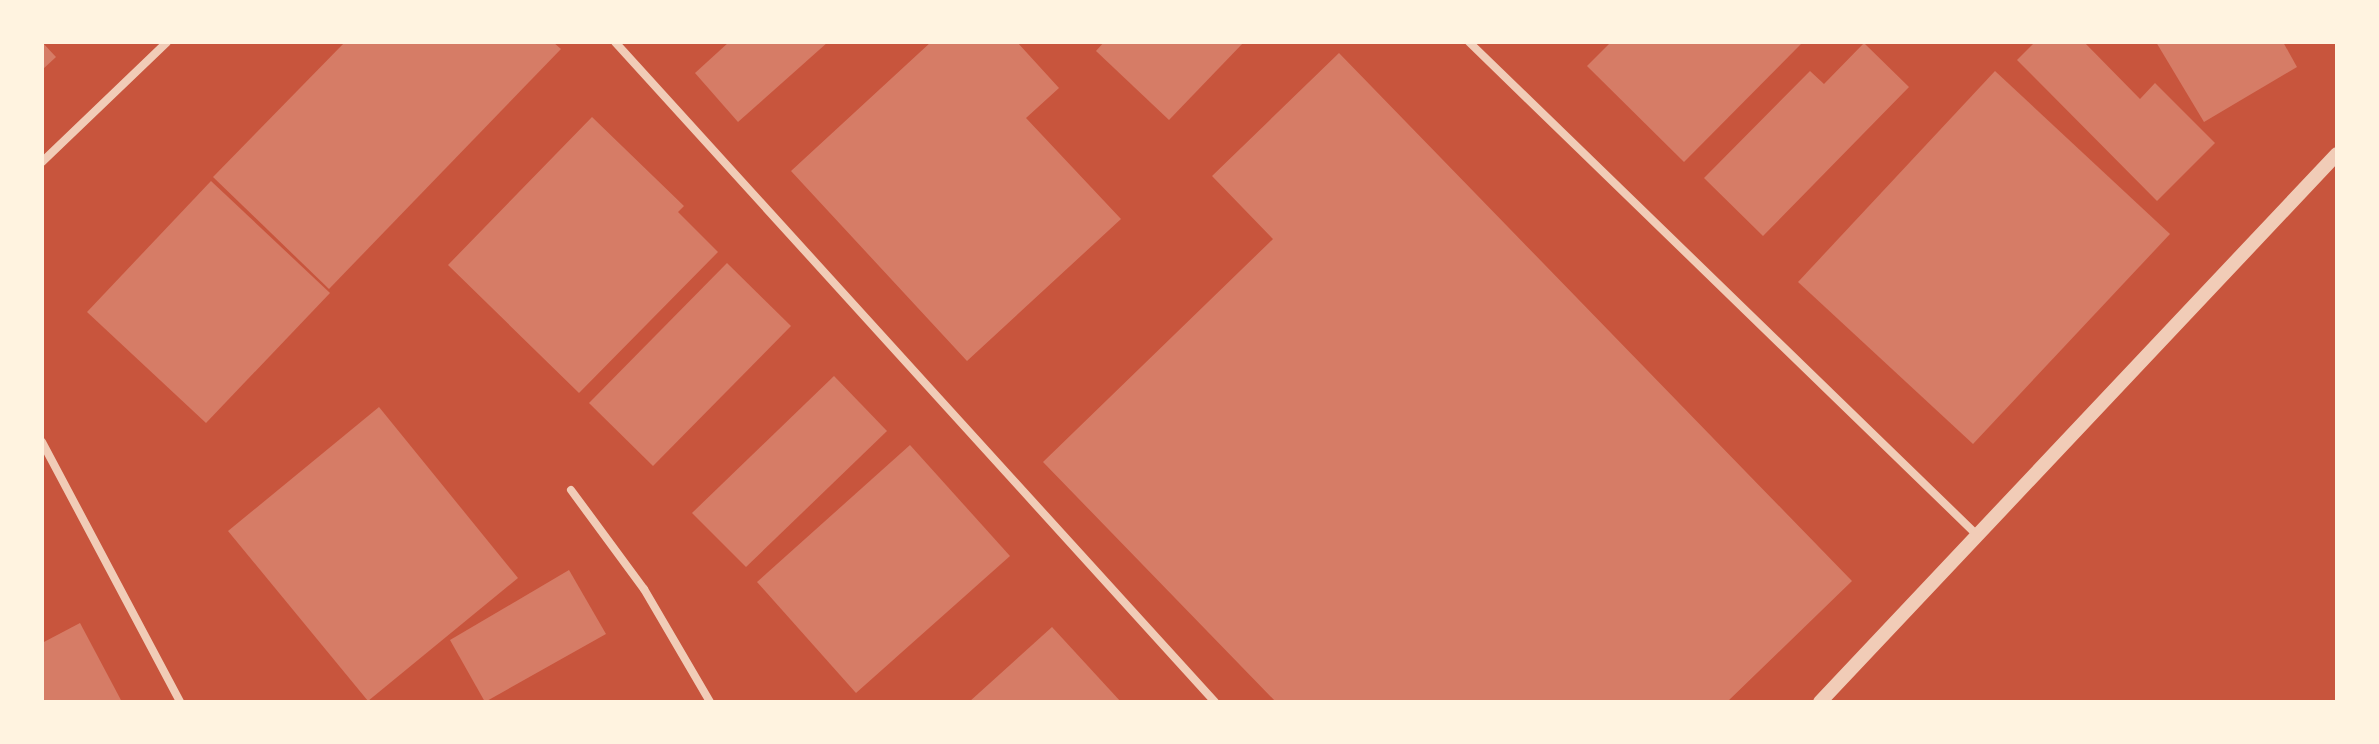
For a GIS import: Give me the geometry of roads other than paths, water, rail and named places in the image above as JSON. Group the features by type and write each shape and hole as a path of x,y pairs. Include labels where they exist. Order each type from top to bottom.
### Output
{"street":[{"path":"42,162 167,42"},
{"path":"615,42 1215,702"},
{"path":"1469,42 1977,535"},
{"path":"1820,702 2337,154"},
{"path":"42,442 180,702"},
{"path":"571,490 644,589 710,702"}]}
